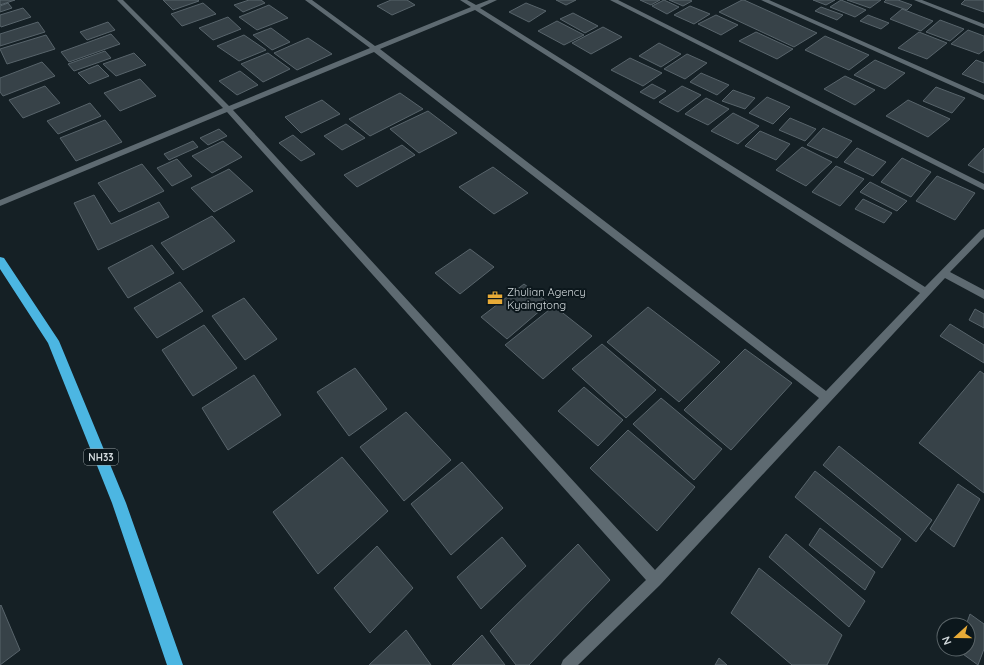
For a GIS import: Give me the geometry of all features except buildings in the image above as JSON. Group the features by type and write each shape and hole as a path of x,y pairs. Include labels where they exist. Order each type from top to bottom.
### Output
{"highway":[{"name":"NH33","path":"0,261 53,342 119,502 175,665"}],"street":[{"path":"120,0 228,109 655,580"},
{"path":"308,0 375,49 827,398"},
{"path":"463,0 926,292"},
{"path":"0,203 494,0"},
{"path":"613,0 984,188"},
{"path":"764,0 984,98"},
{"path":"916,0 984,26"},
{"path":"568,665 655,580 944,272 984,232"},
{"path":"944,272 984,295"}],"place":[{"name":"Zhulian Agency Kyaingtong","path":"495,298"}]}
